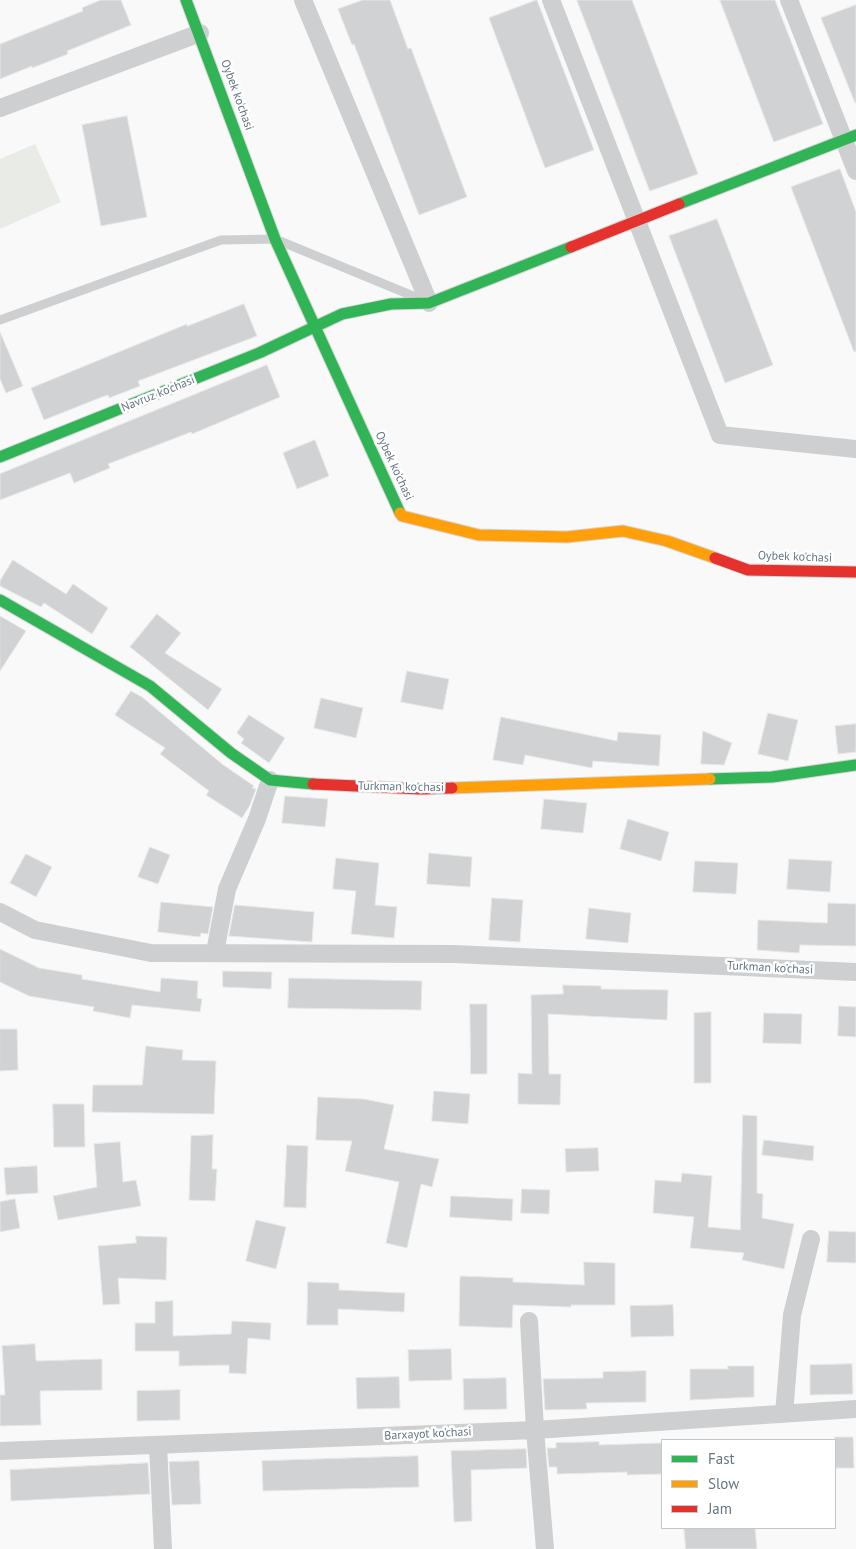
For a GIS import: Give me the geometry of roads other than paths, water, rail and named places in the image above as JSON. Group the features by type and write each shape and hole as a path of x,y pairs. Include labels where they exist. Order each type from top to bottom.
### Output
{"street":[{"name":"Oybek ko'chasi","path":"186,0 200,33 274,238 402,516 479,535 567,537 623,531 667,541 748,570 856,572"},
{"path":"303,0 429,303"},
{"path":"551,0 720,435 856,449"},
{"path":"789,0 850,137 856,171"},
{"path":"0,108 200,33"},
{"name":"Navruz ko'chasi","path":"0,457 259,353 342,314 391,304 429,303 850,137"},
{"name":"Turkman ko'chasi","path":"0,600 150,686 231,753 270,780 305,784 421,789 772,777 856,765"},
{"path":"215,952 227,889 257,819 270,780"},
{"name":"Turkman ko'chasi","path":"0,912 35,930 151,953 454,954 856,972"},
{"path":"784,1414 792,1315 811,1239"},
{"path":"529,1321 535,1430 545,1549"},
{"name":"Barxayot ko'chasi","path":"0,1451 535,1430 856,1409"},
{"path":"158,1445 163,1549"}],"lane":[{"path":"0,320 221,240 274,238 429,303"}]}
